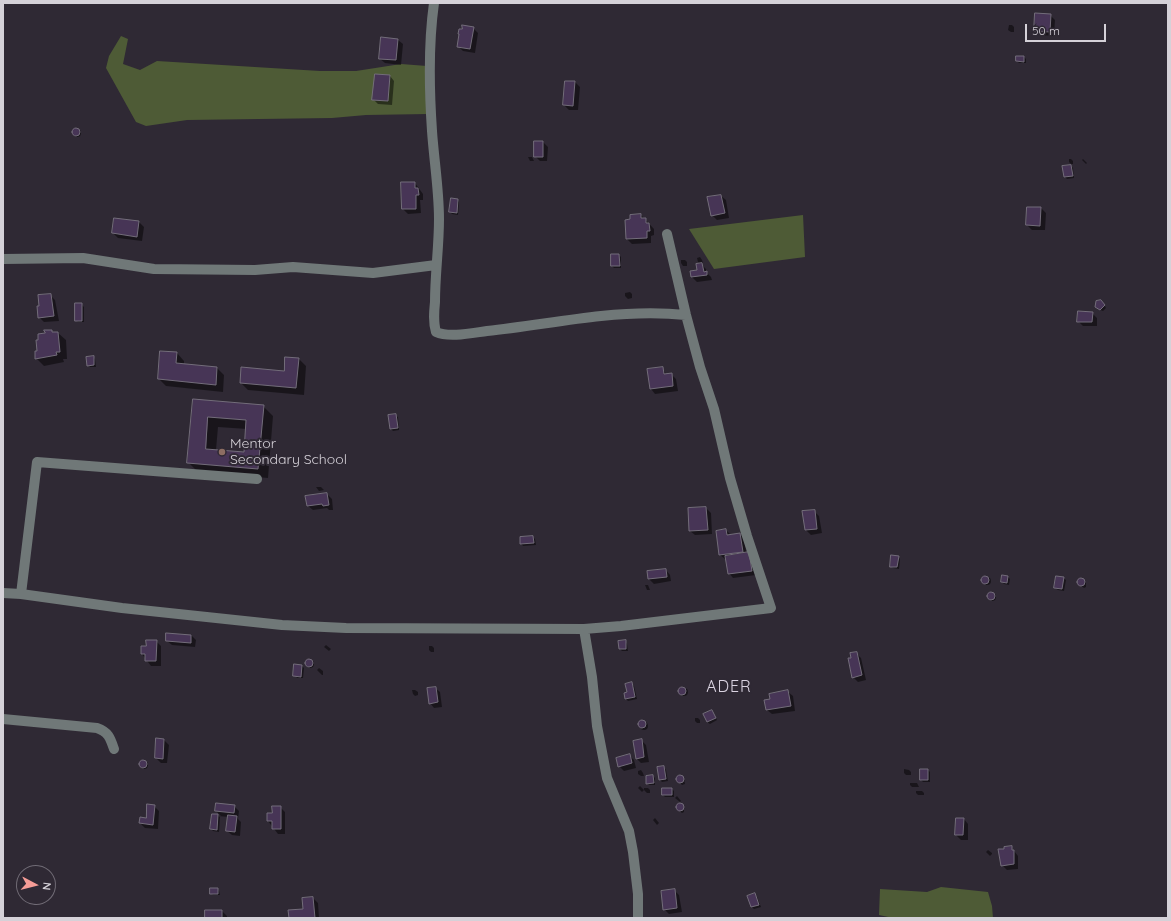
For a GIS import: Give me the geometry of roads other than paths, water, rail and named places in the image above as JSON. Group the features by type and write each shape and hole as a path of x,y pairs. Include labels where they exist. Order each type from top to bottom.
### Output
{"street":[{"path":"434,3 430,29 429,59 432,132 438,183 439,220 434,325 436,332 469,334 631,313 686,315"},
{"path":"3,593 22,594 122,608 282,626 346,628 584,629 771,608 747,536 730,478 714,409 700,367 686,315 668,234"},
{"path":"3,259 83,258 154,269 255,270 293,267 373,273 436,265"},
{"path":"22,594 37,462 257,479"},
{"path":"584,629 592,673 597,726 607,778 629,831 633,852 638,894 638,918"},
{"path":"3,719 97,728 105,731 110,736 114,749"}],"place":[{"name":"Mentor Secondary School","path":"222,452"}],"district":[{"name":"ADER","path":"729,687"}]}
